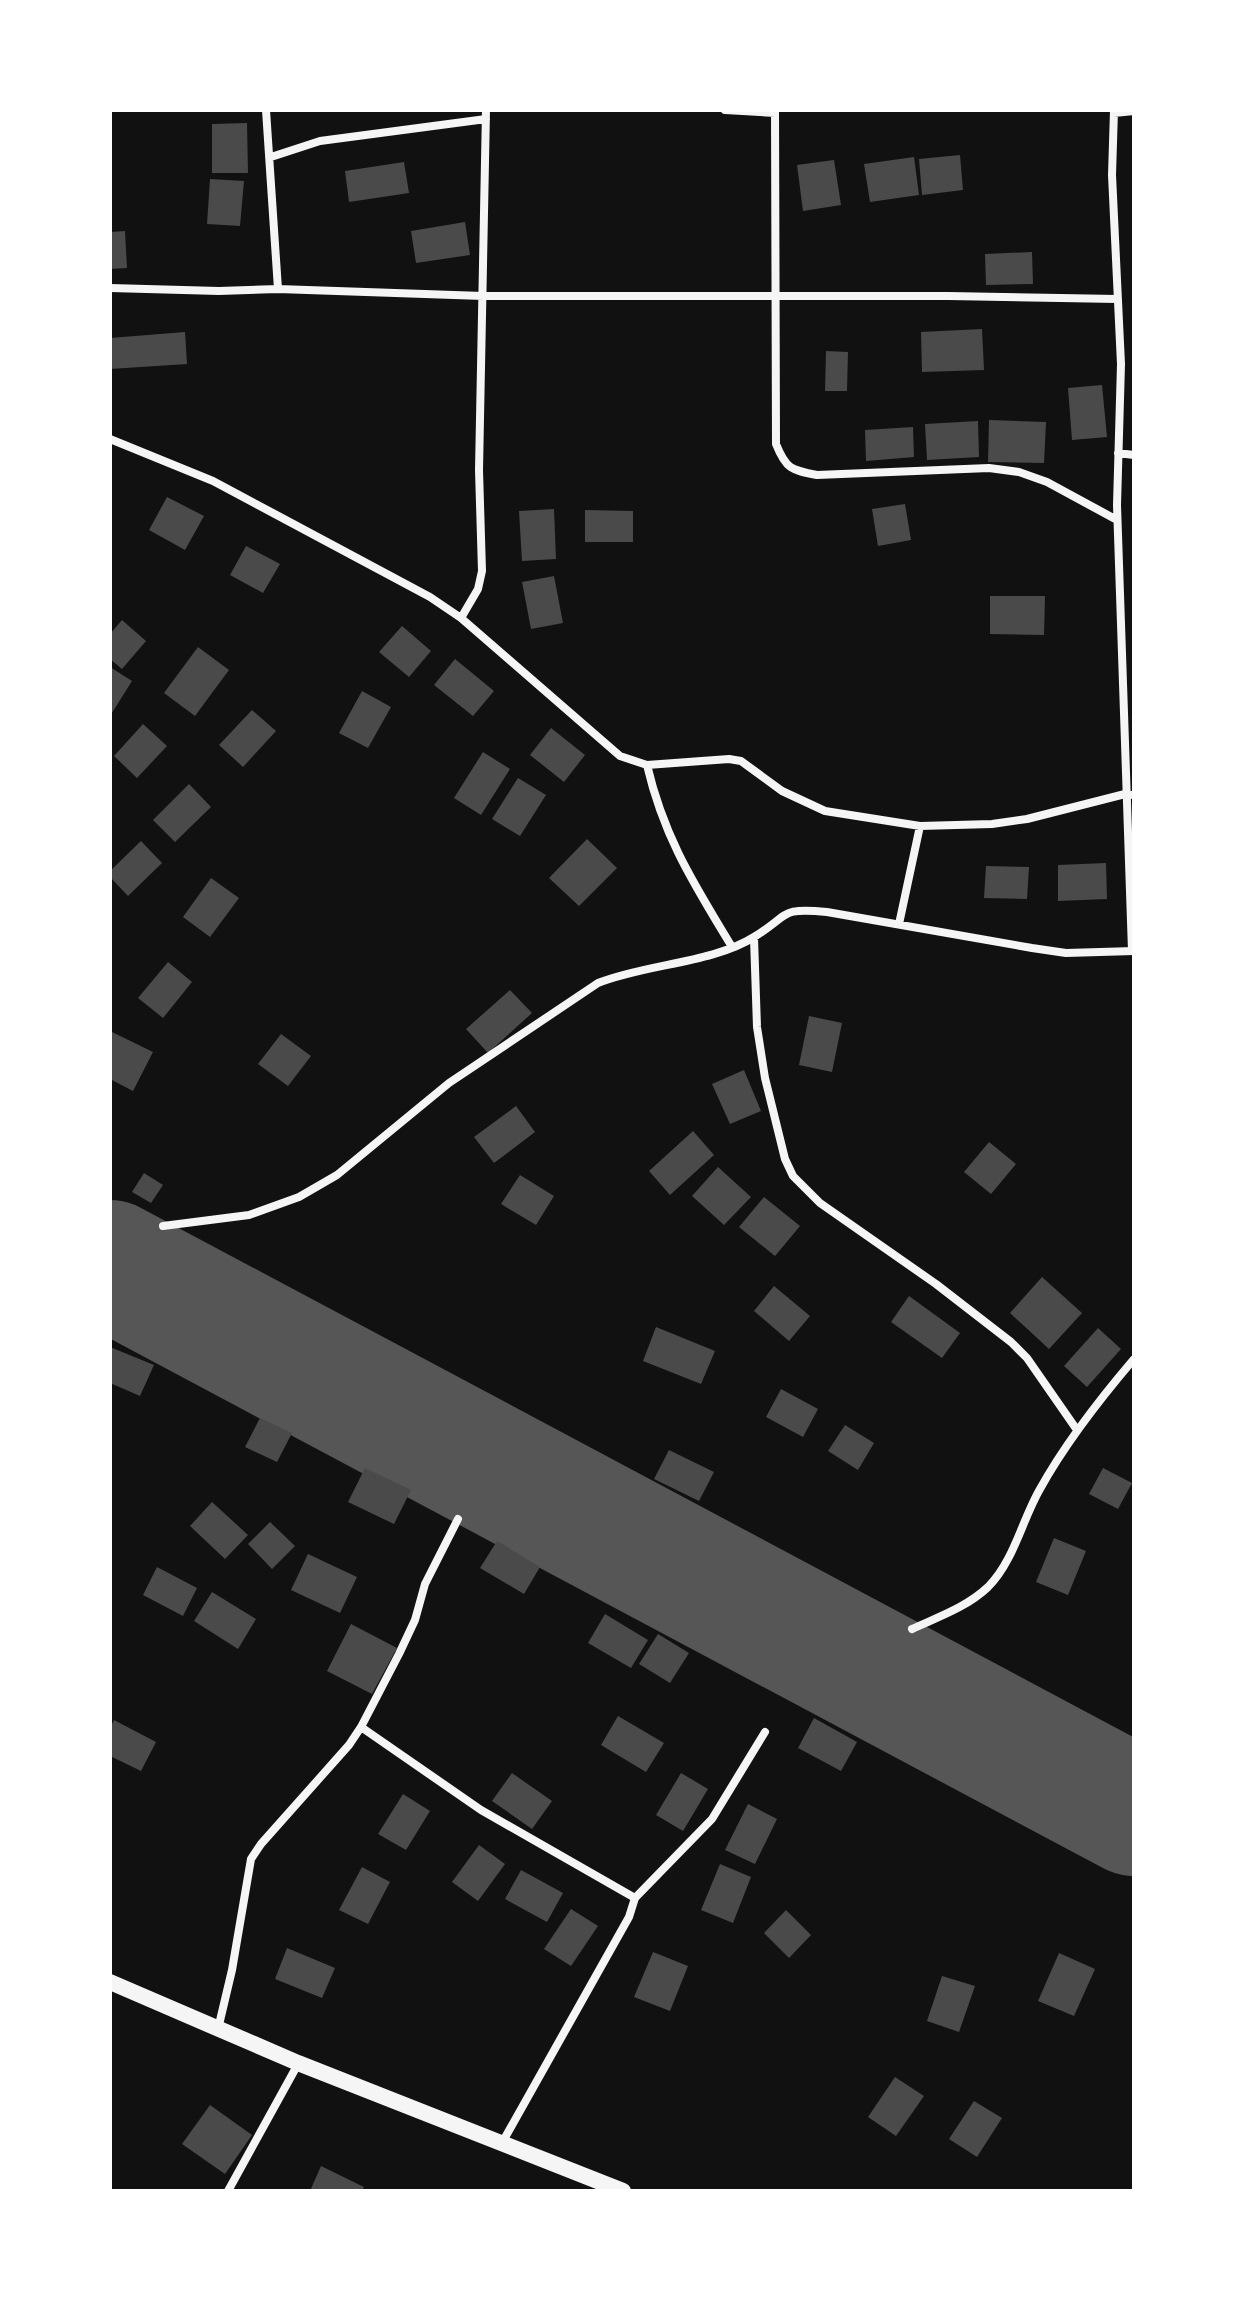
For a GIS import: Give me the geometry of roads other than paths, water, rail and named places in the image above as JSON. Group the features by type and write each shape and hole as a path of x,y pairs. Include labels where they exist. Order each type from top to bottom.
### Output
{"main road":[{"path":"110,1982 298,2063 623,2191"}],"street":[{"path":"266,110 278,289"},
{"path":"725,110 775,112 776,444 784,463 796,471 817,475 989,468 1019,472 1047,482 1117,520"},
{"path":"163,1226 249,1215 299,1197 337,1175 449,1083 598,983 732,947 754,938 783,914 805,910 1066,953 1133,951 1130,794 1117,520 1121,364 1112,175 1114,112 1134,111"},
{"path":"271,157 320,141 486,115 479,470 482,571 478,589 461,618"},
{"path":"110,288 278,289 483,296 1118,299"},
{"path":"110,439 213,481 430,597 461,618 620,756 647,765 729,759 741,761 782,791 825,811 920,826 992,824 1027,819 1130,794"},
{"path":"1118,453 1134,455"},
{"path":"1122,659 1134,659"},
{"path":"647,765 654,796 668,833 685,869 732,947"},
{"path":"899,924 920,826"},
{"path":"754,938 757,1027 765,1078 785,1159 793,1176 820,1203 936,1284 1011,1342 1027,1358 1077,1430"},
{"path":"912,1629 971,1601 990,1585 1010,1555 1025,1515 1077,1430 1134,1359"},
{"path":"218,2029 232,1970 251,1859 361,1727 415,1620 425,1584 458,1519"},
{"path":"361,1727 481,1810 635,1898"},
{"path":"502,2143 629,1917 635,1898 712,1819 765,1732"},
{"path":"228,2191 298,2063"}]}
